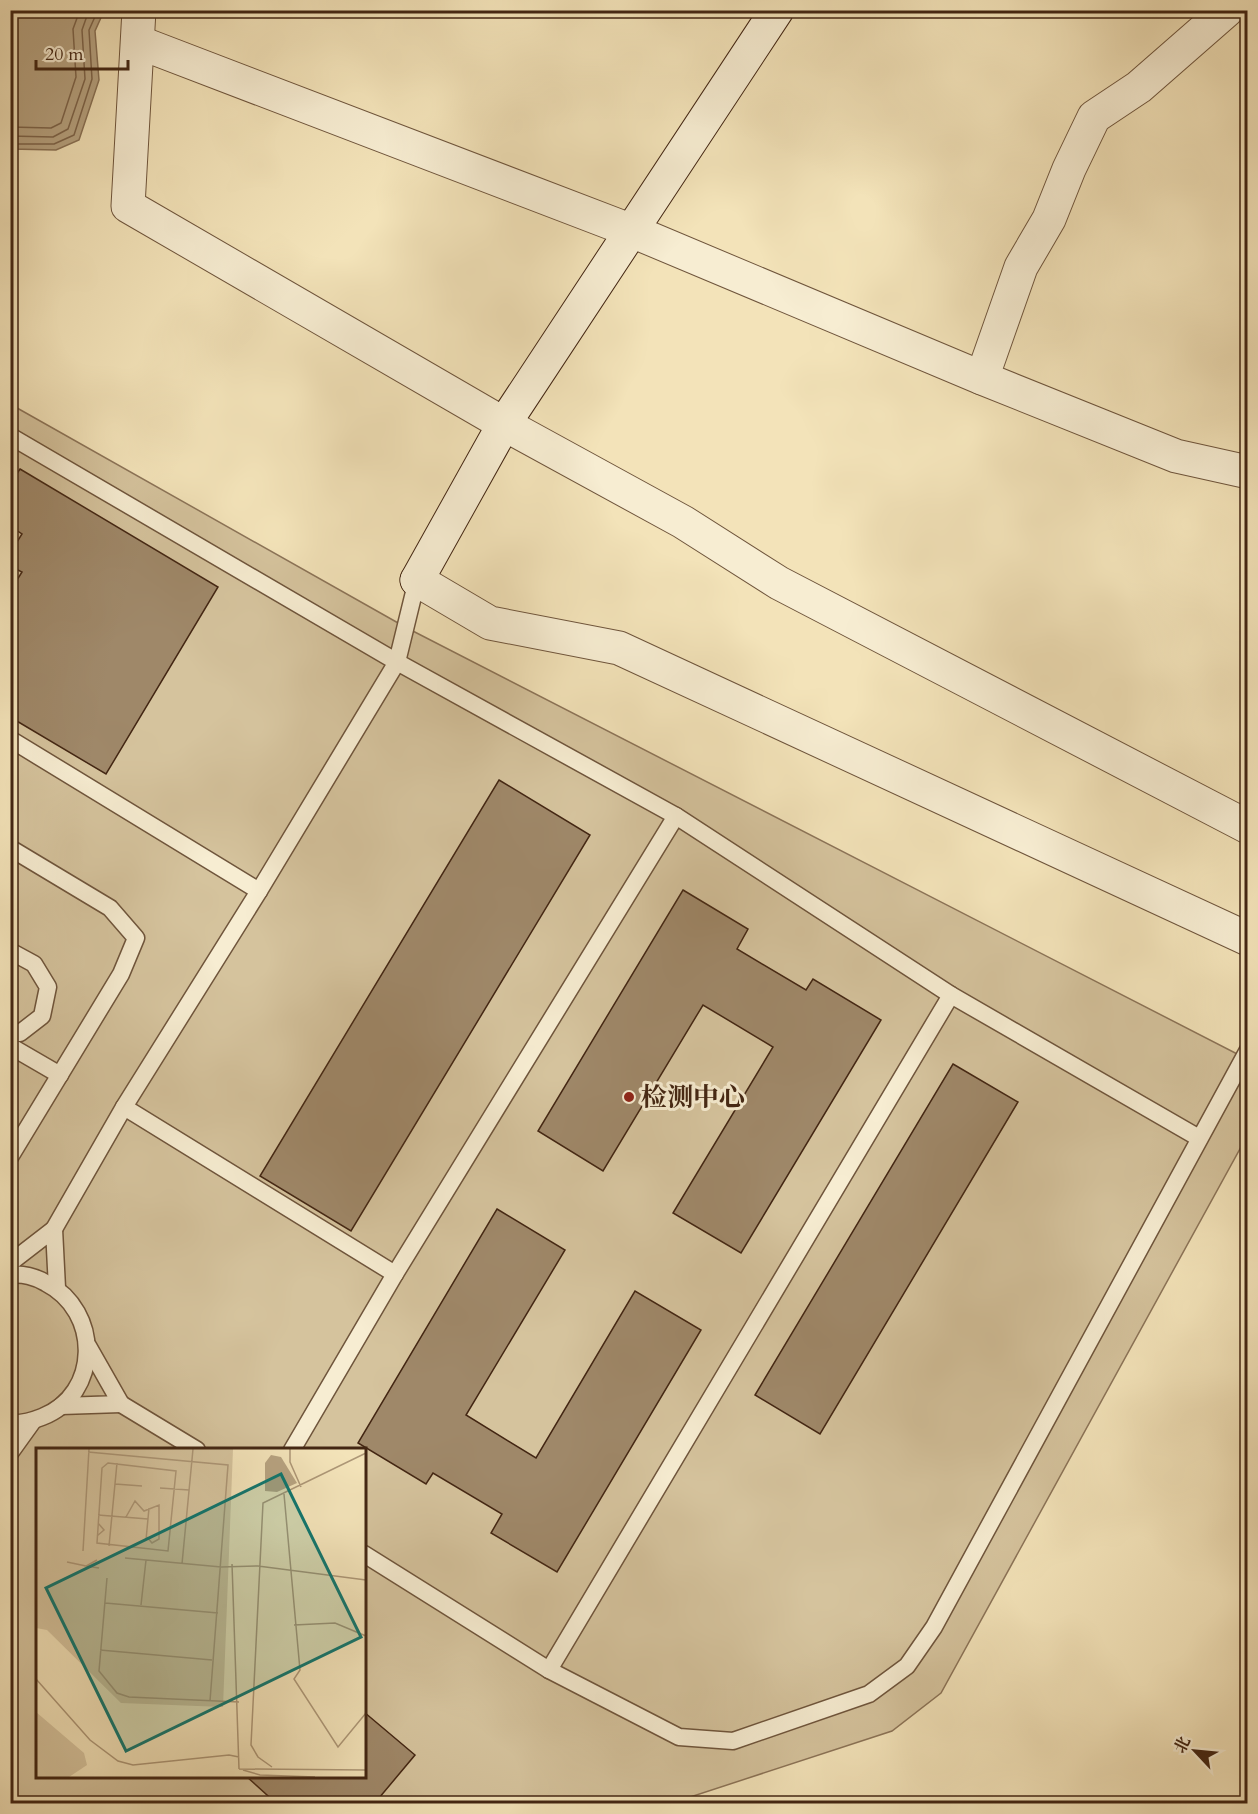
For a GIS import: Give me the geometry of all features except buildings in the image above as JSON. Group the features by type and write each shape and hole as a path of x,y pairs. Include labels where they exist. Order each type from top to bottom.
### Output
{"street":[{"path":"139,10 128,206 504,424 683,522 779,583 1248,826"},
{"path":"777,10 504,424 417,580 490,623 619,648 1248,939"},
{"path":"982,378 1021,267 1049,219 1069,169 1094,117 1139,87 1227,10"},
{"path":"138,42 632,231 982,378 1176,456 1248,472"}],"lane":[{"path":"10,436 397,662 676,816 951,995 1200,1138"},
{"path":"10,1263 54,1229 124,1107 259,891 397,662 417,580"},
{"path":"10,739 259,891"},
{"path":"293,1448 394,1274 676,816"},
{"path":"10,848 110,908 136,938 121,974 10,1157"},
{"path":"10,951 34,964 48,987 42,1016 20,1033 10,1032"},
{"path":"549,1670 951,995"},
{"path":"10,1046 60,1075"},
{"path":"366,1555 549,1670 679,1737 733,1741 869,1694 907,1666 933,1628 1248,1050"},
{"path":"124,1107 394,1274"},
{"path":"54,1229 57,1288"},
{"path":"10,1275 37,1278 57,1288 73,1304 84,1324 88,1346 85,1368 76,1389 61,1406 33,1421 10,1423"},
{"path":"88,1346 121,1404 194,1448"},
{"path":"61,1406 121,1404"},
{"path":"10,1453 33,1421"}],"shaded area":[{"name":"检测中心","path":"10,404 407,628 1247,1059 1247,1136 941,1693 892,1731 672,1803 11,1803"}],"water":[{"path":"11,10 104,11 95,31 99,80 79,140 56,150 11,149"}],"place":[{"name":"检测中心","path":"629,1097"}]}
